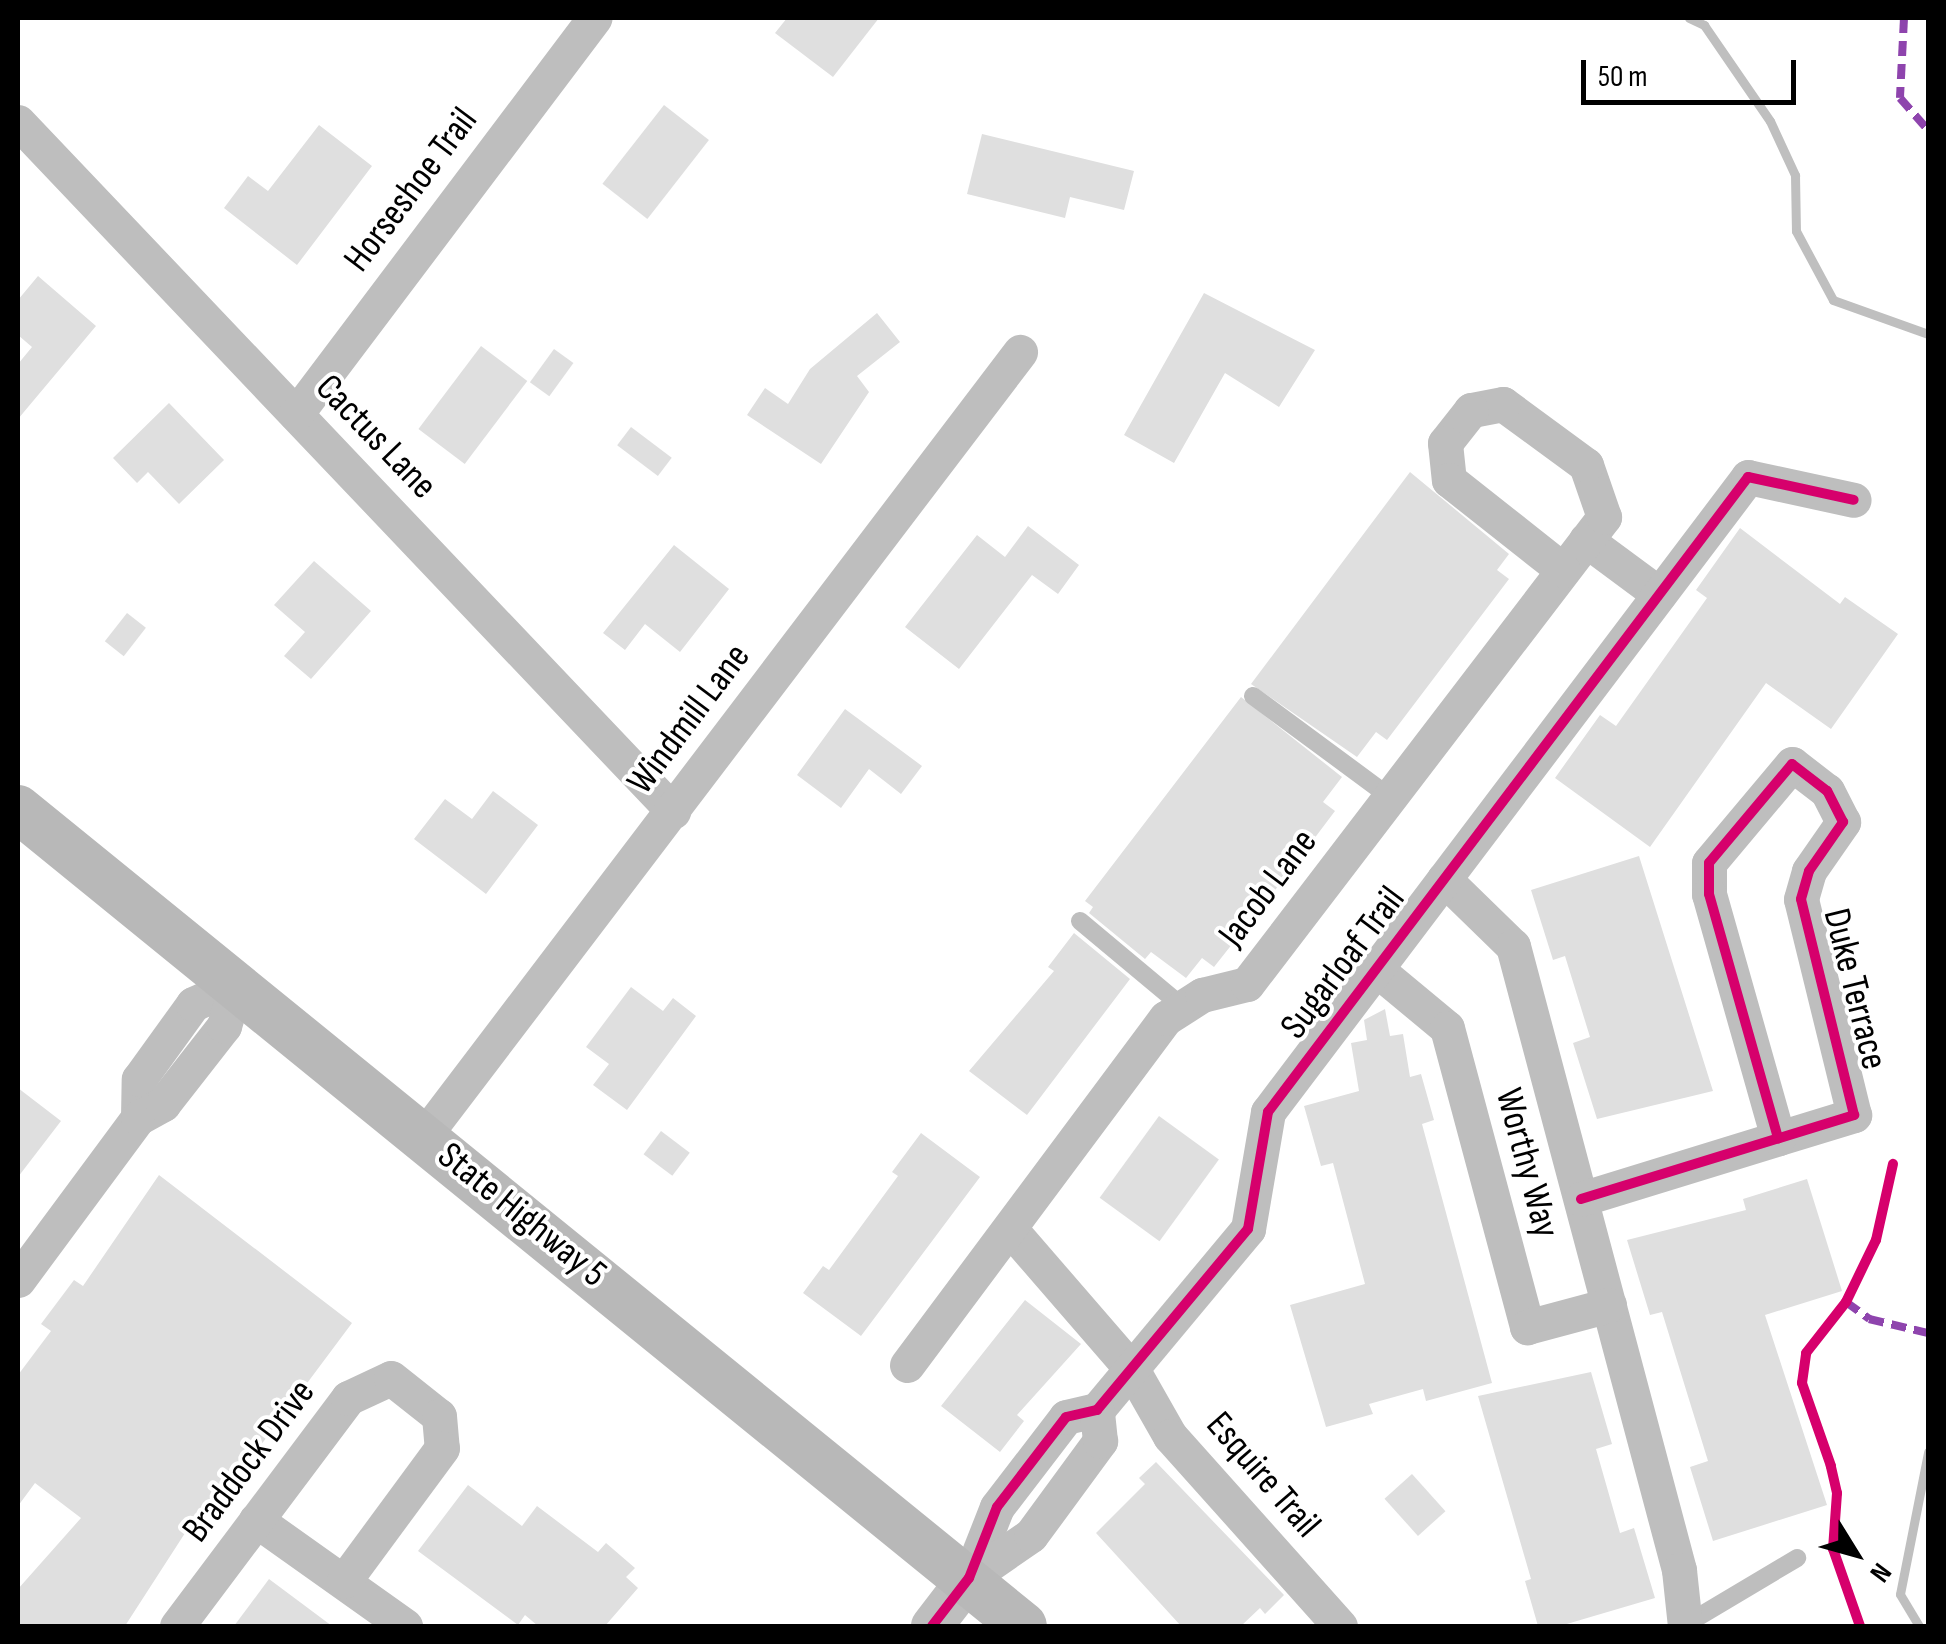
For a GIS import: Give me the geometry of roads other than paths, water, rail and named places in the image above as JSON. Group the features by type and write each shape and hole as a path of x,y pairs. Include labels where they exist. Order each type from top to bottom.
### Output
{"main road":[{"name":"State Highway 5","path":"18,808 969,1578 1022,1626"}],"street":[{"name":"Horseshoe Trail","path":"296,414 594,18"},
{"name":"Cactus Lane","path":"18,122 673,811"},
{"name":"Windmill Lane","path":"424,1136 1020,352"},
{"name":"Jacob Lane","path":"907,1365 1166,1018 1202,994 1248,984 1604,517 1586,464 1504,404 1471,410 1445,444 1449,480 1563,570"},
{"name":"Sugarloaf Trail","path":"969,1578 1031,1535 1100,1441 1098,1410 1248,1229 1268,1112 1748,477 1854,500"},
{"path":"1586,540 1659,594"},
{"name":"Duke Terrace","path":"1581,1200 1854,1115 1802,899 1809,871 1843,822 1828,791 1792,764 1709,863 1708,894 1778,1138"},
{"name":"Worthy Way","path":"1444,879 1513,946 1679,1570 1684,1626"},
{"name":"Worthy Way","path":"1376,968 1447,1028 1526,1328 1609,1305"},
{"path":"18,1279 138,1118 163,1104 224,1026 236,985"},
{"name":"Esquire Trail","path":"1011,1230 1133,1372 1170,1436 1340,1626"},
{"name":"Braddock Drive","path":"177,1626 348,1398 391,1378 440,1416 442,1448 344,1581"},
{"path":"256,1520 405,1626"},
{"path":"932,1626 969,1578"}],"lane":[{"path":"1253,696 1390,798"},
{"path":"1080,922 1182,1007"},
{"path":"1684,1626 1797,1558"}],"waterway":[{"path":"1689,18 1704,25 1770,121 1795,175 1796,231 1833,300 1928,334"},
{"path":"1919,1626 1900,1594 1928,1452"}]}
